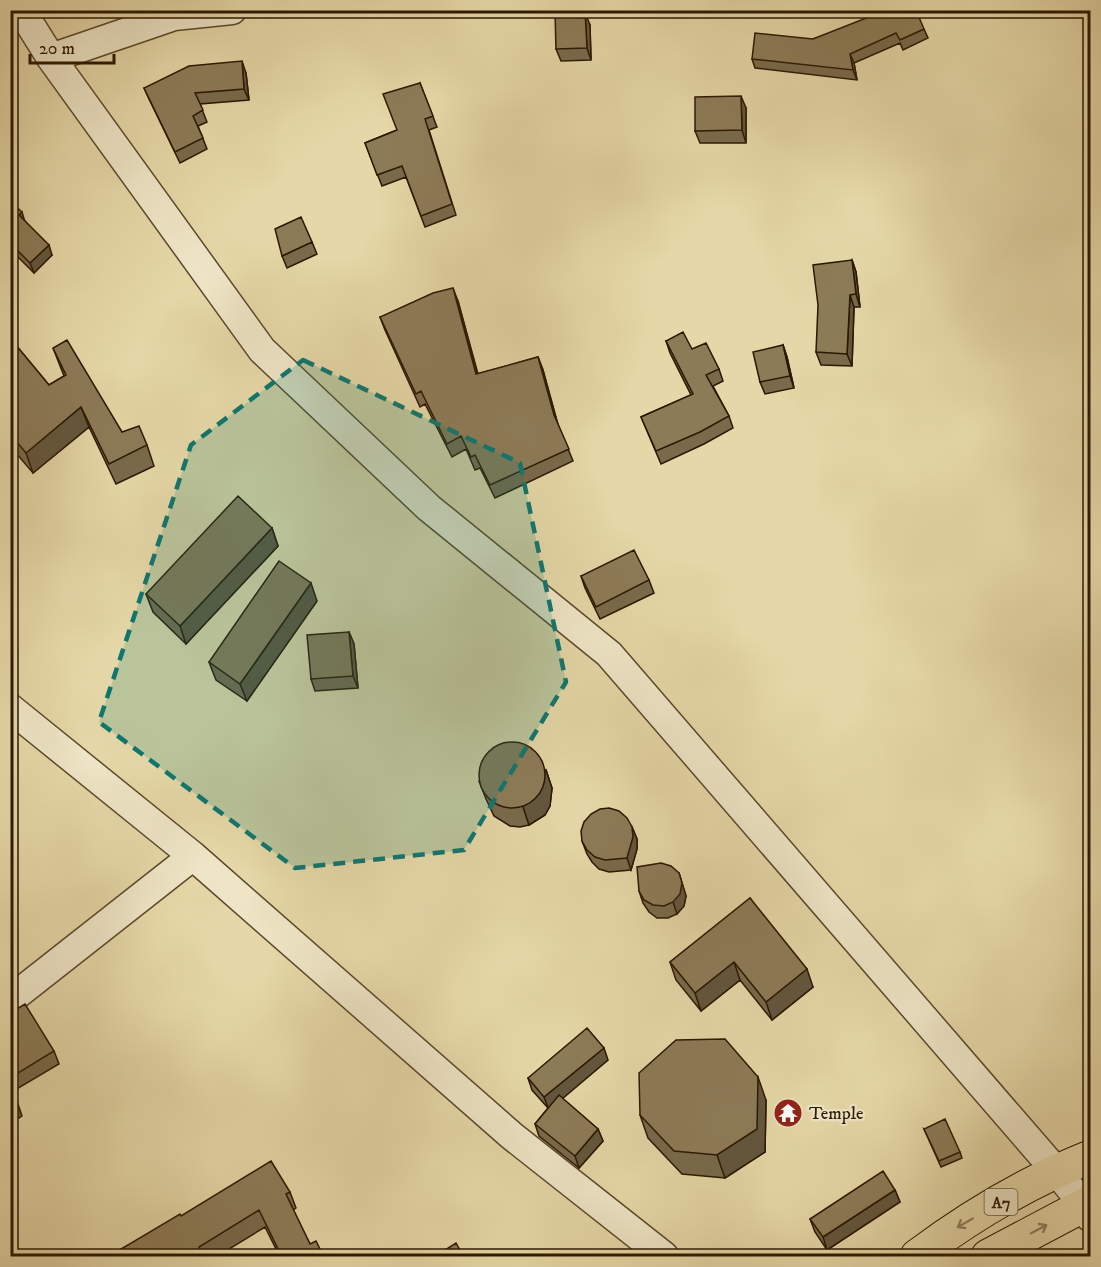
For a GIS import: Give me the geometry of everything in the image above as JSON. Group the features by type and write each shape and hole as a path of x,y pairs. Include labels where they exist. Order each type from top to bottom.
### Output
{"highway":[{"name":"A7","path":"918,1257 949,1233 1056,1171 1090,1157"},
{"name":"A7","path":"988,1257 1088,1208"}],"street":[{"path":"21,10 51,58 262,350 429,508 609,654 1088,1208"},
{"path":"51,58 174,16 232,10"},
{"path":"10,708 193,856 512,1136 664,1257"},
{"path":"10,1000 193,856"}],"highlighted area":[{"path":"303,360 520,463 566,682 464,850 295,868 99,722 191,445"}],"building":[{"path":"893,10 916,10 924,29 900,40 896,33 850,54 853,70 752,59 755,33 813,39 884,11 885,14"},
{"path":"585,12 587,48 556,49 555,13"},
{"path":"242,61 244,89 195,93 203,110 193,116 203,138 175,152 144,88 189,66"},
{"path":"420,83 433,116 425,119 452,204 421,216 402,166 377,175 365,143 397,130 383,94"},
{"path":"741,96 742,130 695,131 695,97"},
{"path":"10,201 22,212 19,215 49,245 30,263 10,243"},
{"path":"301,217 312,242 282,256 275,229"},
{"path":"852,260 856,294 850,295 847,354 816,352 818,305 813,265"},
{"path":"453,288 476,374 538,357 554,415 569,449 490,485 475,455 471,457 461,436 447,444 421,391 416,394 380,317 433,293"},
{"path":"683,332 692,349 706,343 719,369 706,375 729,416 700,432 656,451 641,417 693,394 666,341"},
{"path":"10,338 49,385 66,375 53,348 67,340 122,432 139,426 147,445 109,464 81,407 26,453 10,434"},
{"path":"783,345 790,376 760,382 753,352"},
{"path":"238,496 272,528 180,626 146,594"},
{"path":"634,550 649,580 596,607 581,576"},
{"path":"279,561 311,583 240,684 209,662"},
{"path":"349,632 353,676 311,679 307,635"},
{"path":"518,742 536,751 543,762 545,775 543,788 536,799 525,806 506,808 488,799 481,788 479,769 488,751 499,744"},
{"path":"609,808 619,811 632,827 633,837 627,858 605,860 595,857 582,841 581,831 584,822 591,814 600,809"},
{"path":"661,863 671,866 679,873 682,883 680,894 673,902 664,906 653,905 644,900 639,891 637,867"},
{"path":"750,898 807,969 766,1002 734,962 695,993 670,962"},
{"path":"25,1004 54,1051 10,1078 10,1013"},
{"path":"587,1028 604,1048 544,1097 528,1078"},
{"path":"725,1039 758,1077 757,1129 717,1155 674,1151 640,1115 639,1073 676,1040"},
{"path":"10,1094 18,1104 10,1109"},
{"path":"559,1095 598,1129 575,1156 535,1124"},
{"path":"945,1119 960,1152 939,1161 924,1129"},
{"path":"271,1161 290,1192 286,1194 310,1244 316,1241 324,1257 282,1257 259,1210 199,1247 202,1252 194,1257 118,1257 116,1252 180,1214 181,1216"},
{"path":"883,1171 895,1190 823,1237 810,1219"},
{"path":"456,1243 464,1257 434,1257"}],"place":[{"name":"Temple","path":"788,1113"}]}
